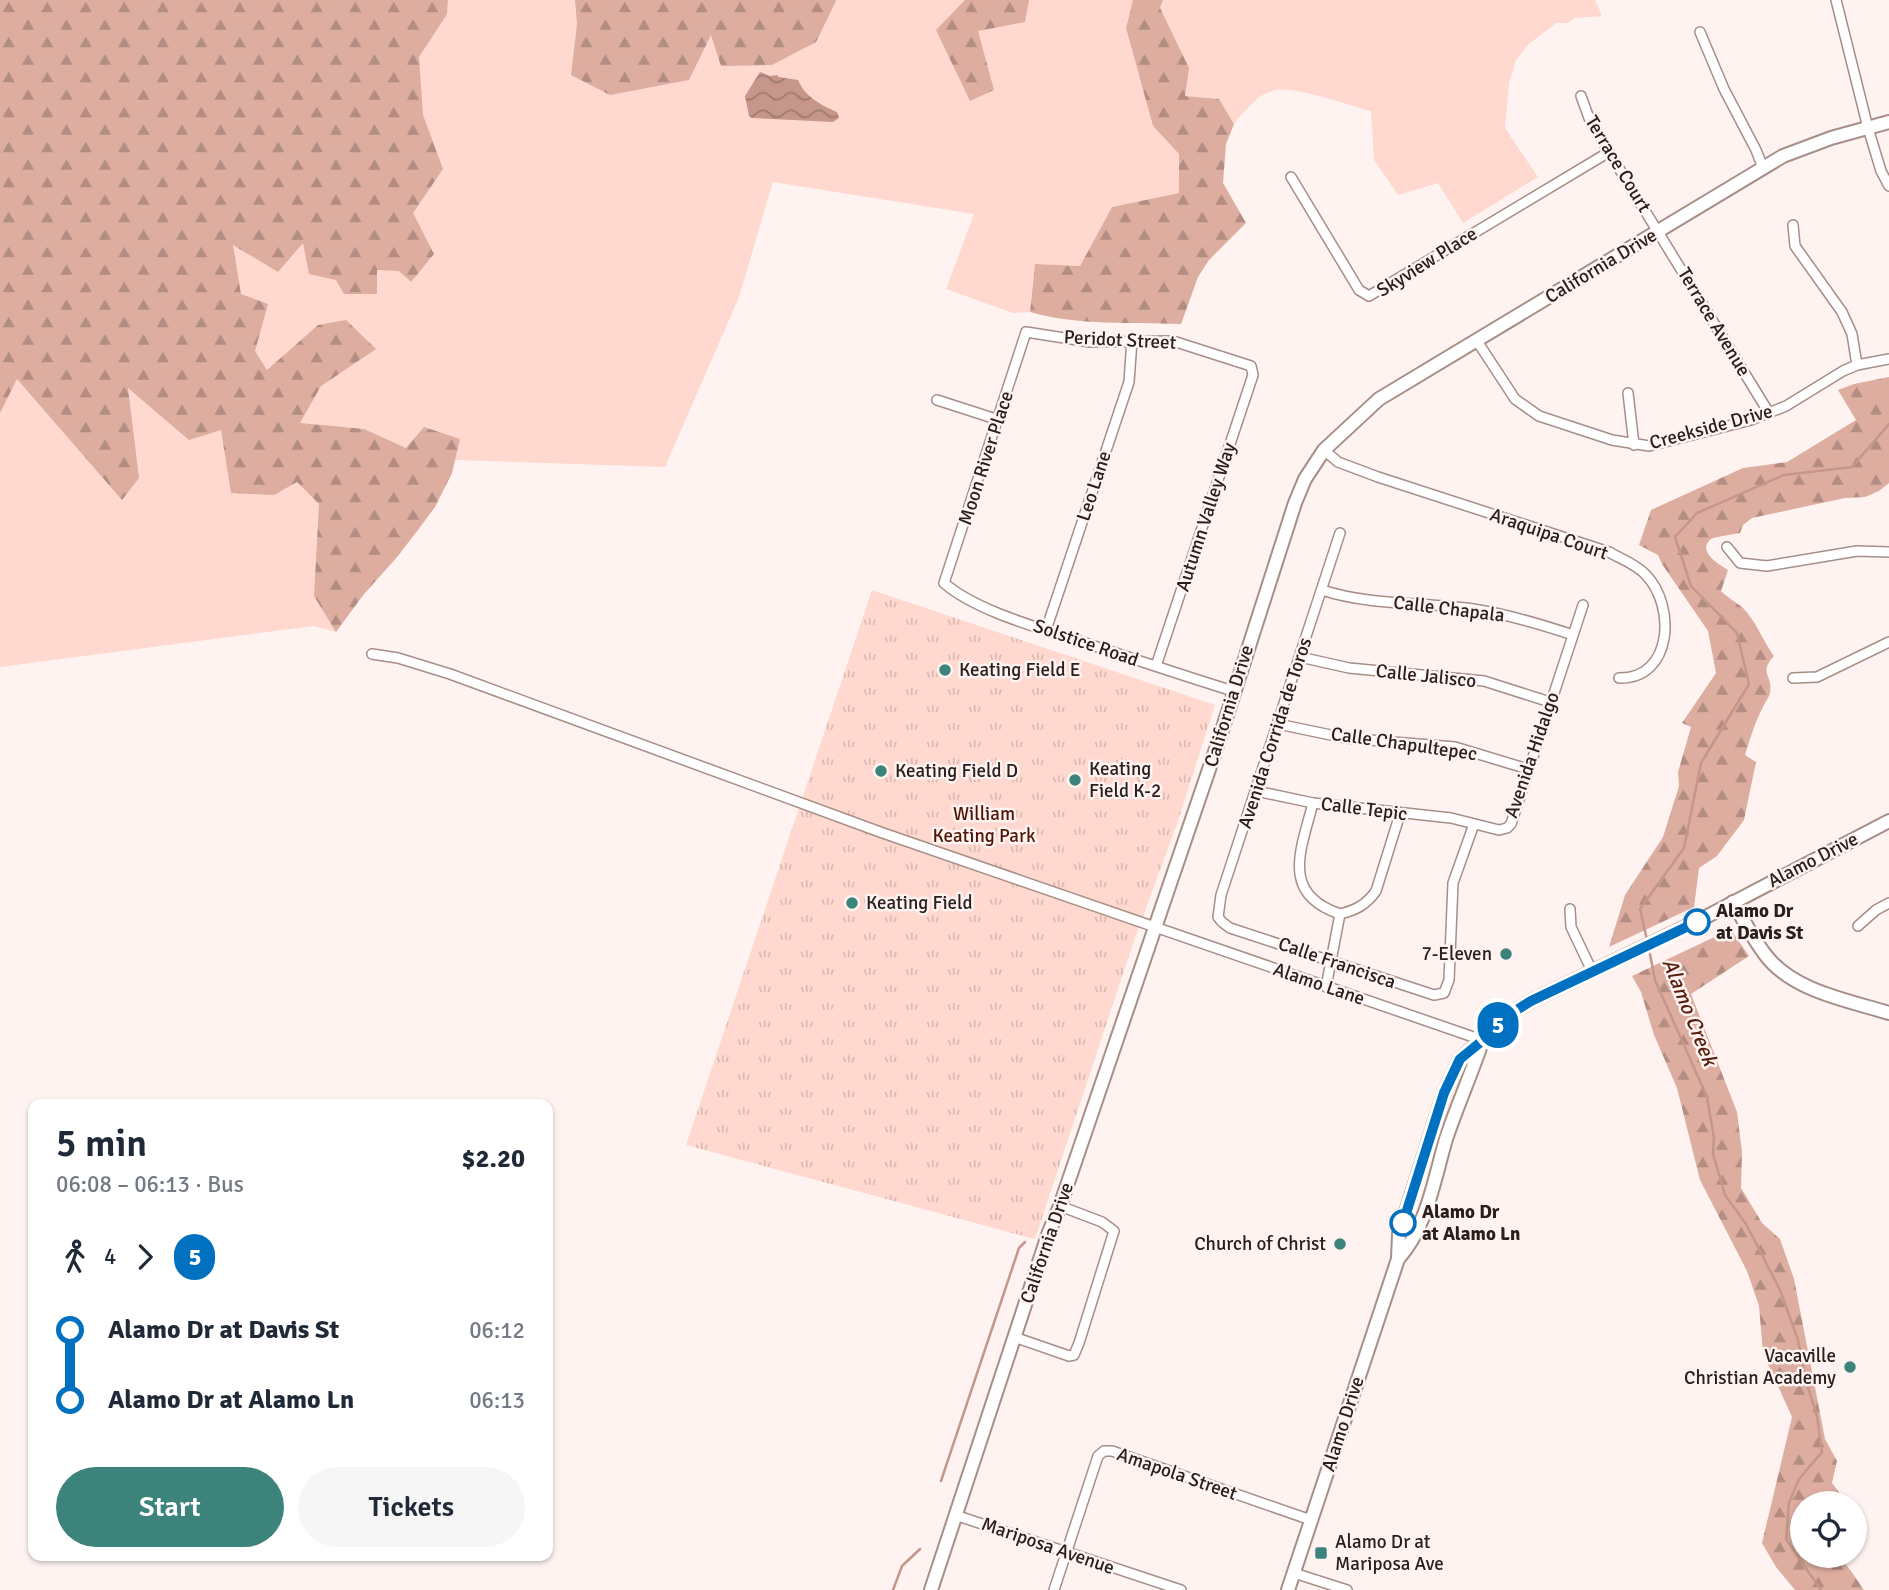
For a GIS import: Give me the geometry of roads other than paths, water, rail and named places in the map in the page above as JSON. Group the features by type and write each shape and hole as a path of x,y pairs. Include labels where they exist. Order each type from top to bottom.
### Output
{"street":[{"path":"1836,0 1868,128 1881,171 1889,186"},
{"path":"1700,32 1724,89 1763,168"},
{"name":"Terrace Court","path":"1581,96 1589,118 1658,231"},
{"name":"California Drive","path":"931,1590 1049,1232 1156,928 1295,503 1313,464 1324,450 1379,399 1783,156 1831,138 1889,122"},
{"name":"Skyview Place","path":"1291,177 1359,290 1364,295 1372,296 1609,152"},
{"path":"1793,225 1795,246 1842,312 1852,334 1857,365"},
{"name":"Terrace Avenue","path":"1658,231 1769,414"},
{"name":"Peridot Street","path":"1027,332 1090,342 1173,341 1251,366"},
{"name":"Moon River Place","path":"944,583 1027,332"},
{"name":"Leo Lane","path":"1046,630 1129,382 1132,340"},
{"name":"Creekside Drive","path":"1477,341 1515,399 1525,407 1553,422 1612,440 1649,446 1769,414 1843,371 1857,365 1889,359"},
{"name":"Autumn Valley Way","path":"1156,666 1253,375 1251,366"},
{"path":"1628,393 1634,444"},
{"path":"937,400 999,420"},
{"name":"Araquipa Court","path":"1324,450 1338,462 1378,477 1609,552 1647,575 1664,610 1666,627 1663,644 1649,670 1632,679 1619,678"},
{"name":"Avenida Corrida de Toros","path":"1230,928 1218,916 1218,906 1340,533"},
{"path":"1727,547 1740,563 1767,566 1857,551 1889,552"},
{"name":"Solstice Road","path":"944,583 958,594 1046,630 1233,691"},
{"name":"Calle Chapala","path":"1322,590 1396,603 1490,612 1573,635"},
{"name":"Avenida Hidalgo","path":"1444,993 1448,980 1453,883 1474,824 1499,830 1511,824 1583,605"},
{"path":"1793,678 1818,677 1889,642"},
{"name":"Alamo Lane","path":"372,654 398,658 450,674 880,832 1482,1041"},
{"name":"Calle Jalisco","path":"1300,657 1349,668 1484,681 1550,702"},
{"name":"Calle Chapultepec","path":"1278,724 1345,738 1455,747 1528,769"},
{"name":"Calle Tepic","path":"1256,791 1313,803 1451,818 1474,824"},
{"path":"1313,803 1298,861 1298,874 1302,886 1317,905 1340,914 1359,908 1369,901 1376,891 1400,814"},
{"name":"Alamo Drive","path":"1288,1590 1398,1259 1399,1234 1432,1130 1444,1093 1460,1059 1504,1018 1516,1011 1591,971 1700,920 1889,821"},
{"path":"1733,902 1765,954 1781,971 1798,982 1827,994 1889,1013"},
{"path":"1858,926 1876,910 1889,903"},
{"path":"1570,909 1570,927 1591,971"},
{"path":"1326,987 1340,914"},
{"name":"Calle Francisca","path":"1230,928 1434,995 1444,993"},
{"name":"Alamo Drive","path":"1398,1259 1412,1242 1482,1041"},
{"path":"1412,1242 1413,1219 1432,1150 1432,1130"},
{"path":"1014,1337 1069,1356 1074,1355 1079,1343 1114,1231 1102,1222 1060,1206"},
{"name":"Amapola Street","path":"1054,1590 1098,1456 1108,1450 1311,1520"},
{"name":"Mariposa Avenue","path":"955,1515 1181,1590"},
{"path":"1294,1573 1347,1590"}],"water":[{"path":"760,72 798,80 809,96 837,112 839,118 833,122 752,118 749,116 745,96"}],"waterway":[{"name":"Alamo Creek","path":"1647,940 1640,909 1684,848 1701,763 1749,684 1737,633 1691,586 1675,537 1697,513 1784,475 1852,467 1889,424"},
{"name":"Alamo Creek","path":"1649,949 1655,980 1707,1097 1714,1138 1713,1154 1725,1195 1746,1224 1780,1290 1798,1340 1805,1378 1817,1416 1822,1452 1799,1479 1789,1503 1786,1539 1821,1590"},
{"path":"941,1481 1019,1248 1025,1242"},
{"path":"893,1590 902,1566 920,1549"}],"place":[{"name":"Keating Field E","path":"945,670"},
{"name":"Keating Field D","path":"881,771"},
{"name":"Keating Field K-2","path":"1075,780"},
{"name":"Keating Field","path":"852,903"},
{"name":"Alamo Dr at Davis St","path":"1697,922"},
{"name":"7-Eleven","path":"1506,954"},
{"name":"Alamo Dr at Alamo Ln","path":"1403,1223"},
{"name":"Church of Christ","path":"1340,1244"},
{"name":"Vacaville Christian Academy","path":"1850,1367"},
{"name":"Alamo Dr at Mariposa Ave","path":"1321,1553"}],"park label":[{"name":"William Keating Park","path":"984,825"}]}
